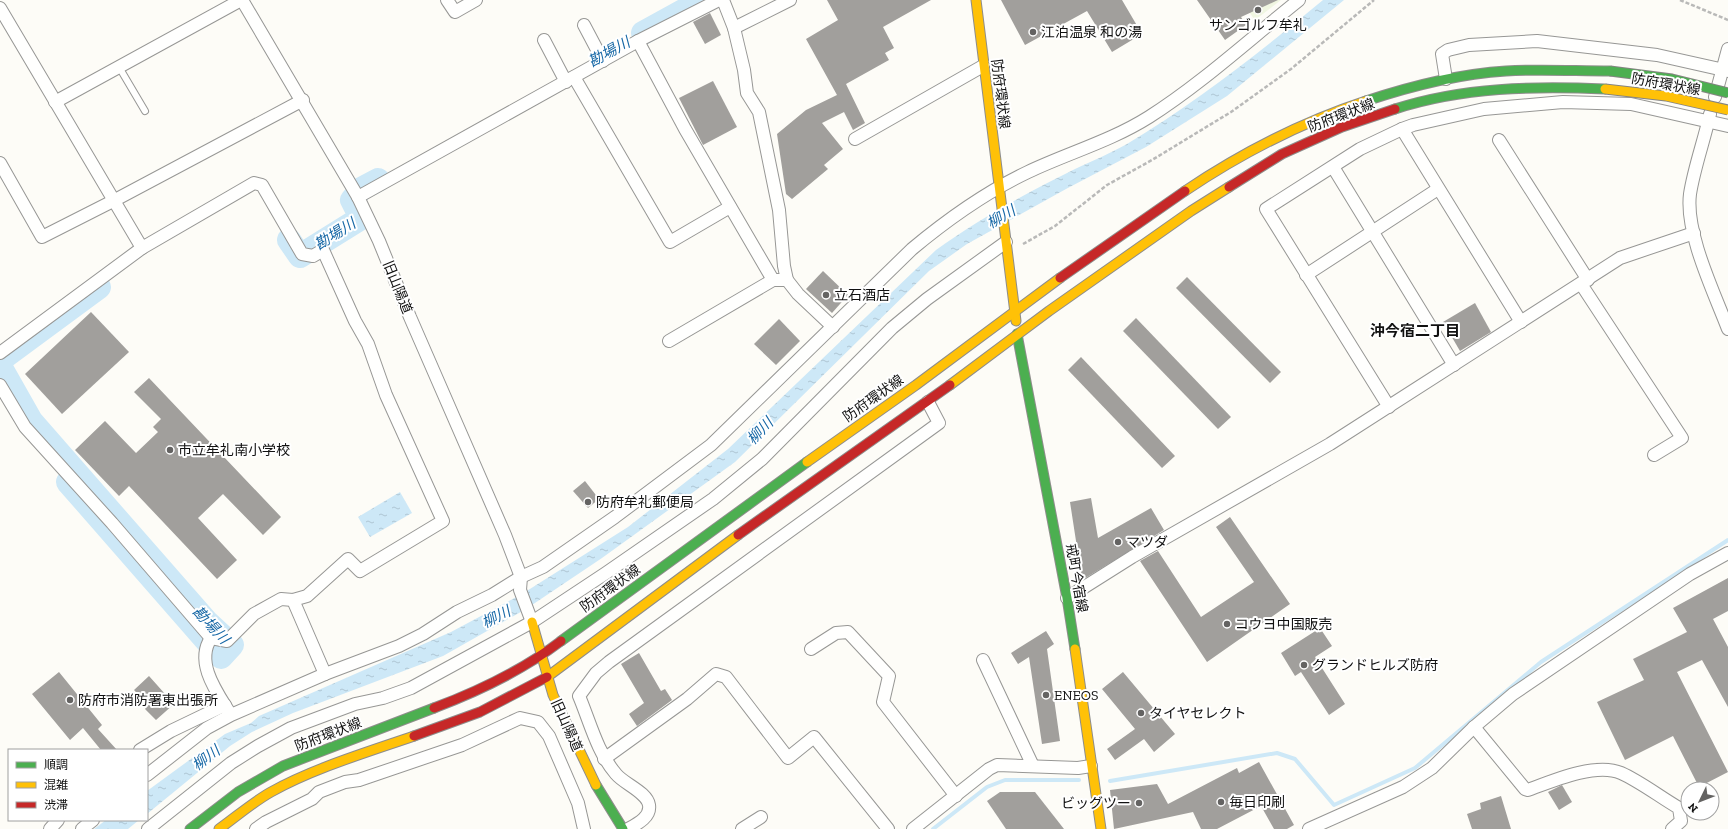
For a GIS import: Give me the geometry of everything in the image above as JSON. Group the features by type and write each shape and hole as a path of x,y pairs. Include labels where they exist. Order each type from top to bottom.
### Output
{"main road":[{"name":"防府環状線","path":"976,0 1017,334"},
{"name":"防府環状線","path":"190,829 238,792 284,766 456,700 502,678 541,656 769,488 916,385 1014,311 1207,176 1245,154 1335,111 1393,92 1446,79 1506,71 1610,71 1672,79 1728,93"},
{"name":"防府環状線","path":"219,829 271,792 294,781 346,760 473,715 548,676 773,509 928,402 1017,334 1191,211 1282,154 1342,127 1397,108 1460,94 1503,89 1550,87 1605,88 1666,96 1728,110"},
{"name":"戒町今宿線","path":"1017,334 1067,598 1101,829"},
{"name":"旧山陽道","path":"530,617 553,695 595,784 622,829"}],"street":[{"path":"56,102 242,0"},
{"name":"旧山陽道","path":"242,0 358,197 459,426 521,577 520,590 530,617"},
{"path":"447,0 455,12 476,0"},
{"path":"358,197 638,41 719,0"},
{"path":"723,0 734,28 748,93 759,112 779,210 784,266 787,280 798,294 833,326"},
{"path":"734,28 790,0"},
{"path":"142,749 171,731 405,643 457,612 492,596 521,577 543,567 608,522 700,454 912,248 947,220 999,194 1028,172 1114,136 1149,117 1189,88 1299,0"},
{"path":"0,8 115,200 142,248"},
{"path":"584,25 603,61"},
{"path":"544,40 670,242 730,207"},
{"path":"638,41 685,129 773,280"},
{"path":"1446,79 1442,54 1448,50 1469,45 1537,41 1657,55 1725,70"},
{"path":"1728,49 1725,70 1709,122 1690,195 1691,216 1694,233 1728,329"},
{"path":"855,139 983,66"},
{"path":"0,163 42,237 115,200 302,100"},
{"path":"1389,407 1266,209 1360,149 1402,129 1413,125 1484,109 1563,102 1631,104 1728,126"},
{"path":"1402,129 1521,322"},
{"path":"1499,140 1584,282 1682,438 1654,456"},
{"path":"1333,167 1454,365"},
{"path":"0,353 142,248 254,184 262,185 302,254 313,256 323,250 355,321 368,344 386,395 443,521 360,571 348,559 307,596 293,600 281,600 254,614 227,641 211,638 112,523 25,427 0,385"},
{"path":"1306,275 1438,189"},
{"path":"1067,598 1132,557 1330,444 1620,258 1694,233"},
{"path":"148,829 231,763 258,746 291,728 355,704 383,698 411,688 530,617 713,499 762,458 892,328 927,298 1006,237"},
{"path":"669,341 773,280 787,280"},
{"path":"628,829 643,820 648,812 649,804 646,797 617,775 604,759 579,696 596,673 939,423 928,402"},
{"path":"1309,829 1403,787 1432,768 1474,727 1513,694 1690,574 1728,552"},
{"path":"293,600 325,674"},
{"path":"811,649 836,633 848,632 889,676 883,702 956,796"},
{"path":"211,638 206,646 205,666 213,685 228,710"},
{"path":"983,660 1033,766"},
{"path":"604,759 716,674 726,677 788,758 814,737 888,829"},
{"path":"148,774 228,710"},
{"path":"256,829 266,822 312,799 319,792 345,782 359,780 462,745 520,718 538,722 549,736 578,803 584,829"},
{"path":"1474,727 1525,789 1528,790 1554,780 1590,770 1620,772 1679,808 1681,821 1672,829"},
{"path":"913,829 989,769 997,765 1078,768 1092,766"},
{"path":"742,829 761,817"},
{"path":"50,829 57,821"},
{"path":"82,829 92,821"}],"lane":[{"path":"119,67 145,111"}],"path":[{"path":"1023,244 1055,226 1107,185 1152,160 1231,112 1291,69 1374,0"},
{"path":"1680,0 1728,20"}],"green space":[{"name":"サンゴルフ牟礼","path":"1240,0 1281,0 1255,20"}],"water":[{"name":"柳川","path":"1323,0 1344,0 1227,96 1146,147 967,244 929,271 735,462 602,558 526,609 443,656 293,713 252,732 230,746 148,813 148,790 225,734 251,723 259,716 451,632 522,594 628,527 728,449 936,250 1004,206 1075,169 1108,154 1153,128 1228,76"},
{"path":"400,492 412,513 370,537 358,517"},
{"path":"105,821 138,821 128,829 94,829"}],"building":[{"path":"827,0 931,0 883,27 894,48 885,53 889,60 846,84 865,123 853,130 844,112 822,123 843,149 824,165 828,169 792,199 786,194 777,134 806,110 837,95 806,39 838,20"},
{"path":"1001,0 1122,0 1142,34 1112,52 1087,11 1025,45"},
{"path":"1197,0 1278,0 1241,17 1246,25 1225,40"},
{"path":"710,13 721,35 705,44 693,22"},
{"path":"713,81 737,127 703,145 679,98"},
{"path":"823,271 848,295 832,313 806,289"},
{"path":"1187,277 1281,372 1270,383 1176,288"},
{"path":"1475,303 1491,332 1460,351 1443,322"},
{"path":"91,312 129,352 62,414 25,374"},
{"path":"1136,318 1231,417 1218,429 1123,331"},
{"path":"779,319 800,341 776,365 754,344"},
{"path":"1081,357 1175,456 1162,468 1068,370"},
{"path":"149,378 281,517 263,535 223,494 198,518 237,560 217,579 129,486 119,496 75,450 105,421 136,453 158,432 153,427 161,419 134,392"},
{"path":"585,481 599,499 588,508 573,491"},
{"path":"1091,498 1098,538 1151,508 1164,530 1082,580 1070,502"},
{"path":"1230,517 1290,604 1207,662 1140,561 1158,551 1201,617 1254,582 1216,527"},
{"path":"1728,578 1728,611 1713,619 1728,647 1728,707 1702,660 1677,672 1728,772 1711,781 1696,781 1673,736 1625,760 1597,702 1644,680 1633,659 1687,632 1673,608"},
{"name":"グランドヒルズ防府","path":"1320,628 1332,646 1315,657 1345,704 1329,715 1301,672 1295,676 1281,653"},
{"path":"1046,631 1054,644 1047,649 1060,741 1042,744 1029,657 1018,664 1011,653"},
{"path":"639,653 661,691 665,689 672,700 637,726 629,714 644,703 621,664"},
{"path":"59,672 102,725 98,729 116,749 100,749 83,728 70,740 32,694"},
{"path":"1123,672 1175,734 1154,752 1144,739 1115,760 1107,749 1135,729 1102,689"},
{"path":"149,676 174,704 156,720 145,709 148,705 134,690"},
{"path":"1259,762 1294,825 1287,829 1274,829 1261,806 1217,829 1201,829 1193,812 1114,829 1110,790 1157,784 1168,804 1237,768 1239,773"},
{"path":"1562,785 1572,802 1559,810 1548,792"},
{"path":"1000,792 1035,792 1064,829 1006,829 987,801"},
{"path":"1501,796 1511,829 1472,829 1467,814 1481,809 1480,803"}],"waterway":[{"name":"勘場川","path":"643,33 703,0"},
{"name":"勘場川","path":"289,240 300,256 361,218 352,200 361,189 378,180"},
{"name":"勘場川","path":"0,360 99,287"},
{"name":"勘場川","path":"0,362 1,368 31,421 206,621 232,645 221,657 68,482"},
{"path":"1110,781 1277,753 1295,759 1334,805 1415,768 1541,662 1728,540"},
{"path":"933,829 987,787 1005,780 1079,780"}],"traffic: fast":[{"path":"1366,101 1400,90 1470,75 1532,70 1610,71"},
{"path":"1610,71 1672,79 1728,93"},
{"path":"1395,109 1447,96 1473,92 1525,88 1605,89"},
{"path":"1017,334 1067,598 1075,649"},
{"path":"561,641 807,462"},
{"path":"190,829 238,792 283,766 434,708"},
{"path":"596,785 623,829"}],"traffic: slow":[{"path":"976,0 1016,321"},
{"path":"1605,89 1666,96 1728,110"},
{"path":"1185,191 1227,164 1272,140 1342,109 1366,101"},
{"path":"950,385 1049,311 1191,211 1229,187"},
{"path":"807,462 916,385 1060,278"},
{"path":"547,677 738,535"},
{"path":"532,622 553,695 596,785"},
{"path":"1075,649 1101,829"},
{"path":"219,829 258,800 288,783 341,761 414,736"}],"traffic: jam":[{"path":"1229,187 1282,154 1342,127 1395,109"},
{"path":"1060,278 1185,191"},
{"path":"738,535 950,385"},
{"path":"434,708 500,679 546,652 561,641"},
{"path":"414,736 480,712 547,677"}],"place":[{"name":"サンゴルフ牟礼","path":"1258,10"},
{"name":"江泊温泉 和の湯","path":"1033,32"},
{"name":"立石酒店","path":"826,295"},
{"name":"市立牟礼南小学校","path":"170,450"},
{"name":"防府牟礼郵便局","path":"588,502"},
{"name":"マツダ","path":"1118,542"},
{"name":"コウヨ中国販売","path":"1227,624"},
{"name":"グランドヒルズ防府","path":"1304,665"},
{"name":"ENEOS","path":"1046,695"},
{"name":"防府市消防署東出張所","path":"70,700"},
{"name":"タイヤセレクト","path":"1141,713"},
{"name":"毎日印刷","path":"1221,802"},
{"name":"ビッグツー","path":"1139,803"}],"district":[{"name":"沖今宿二丁目","path":"1415,331"}]}
